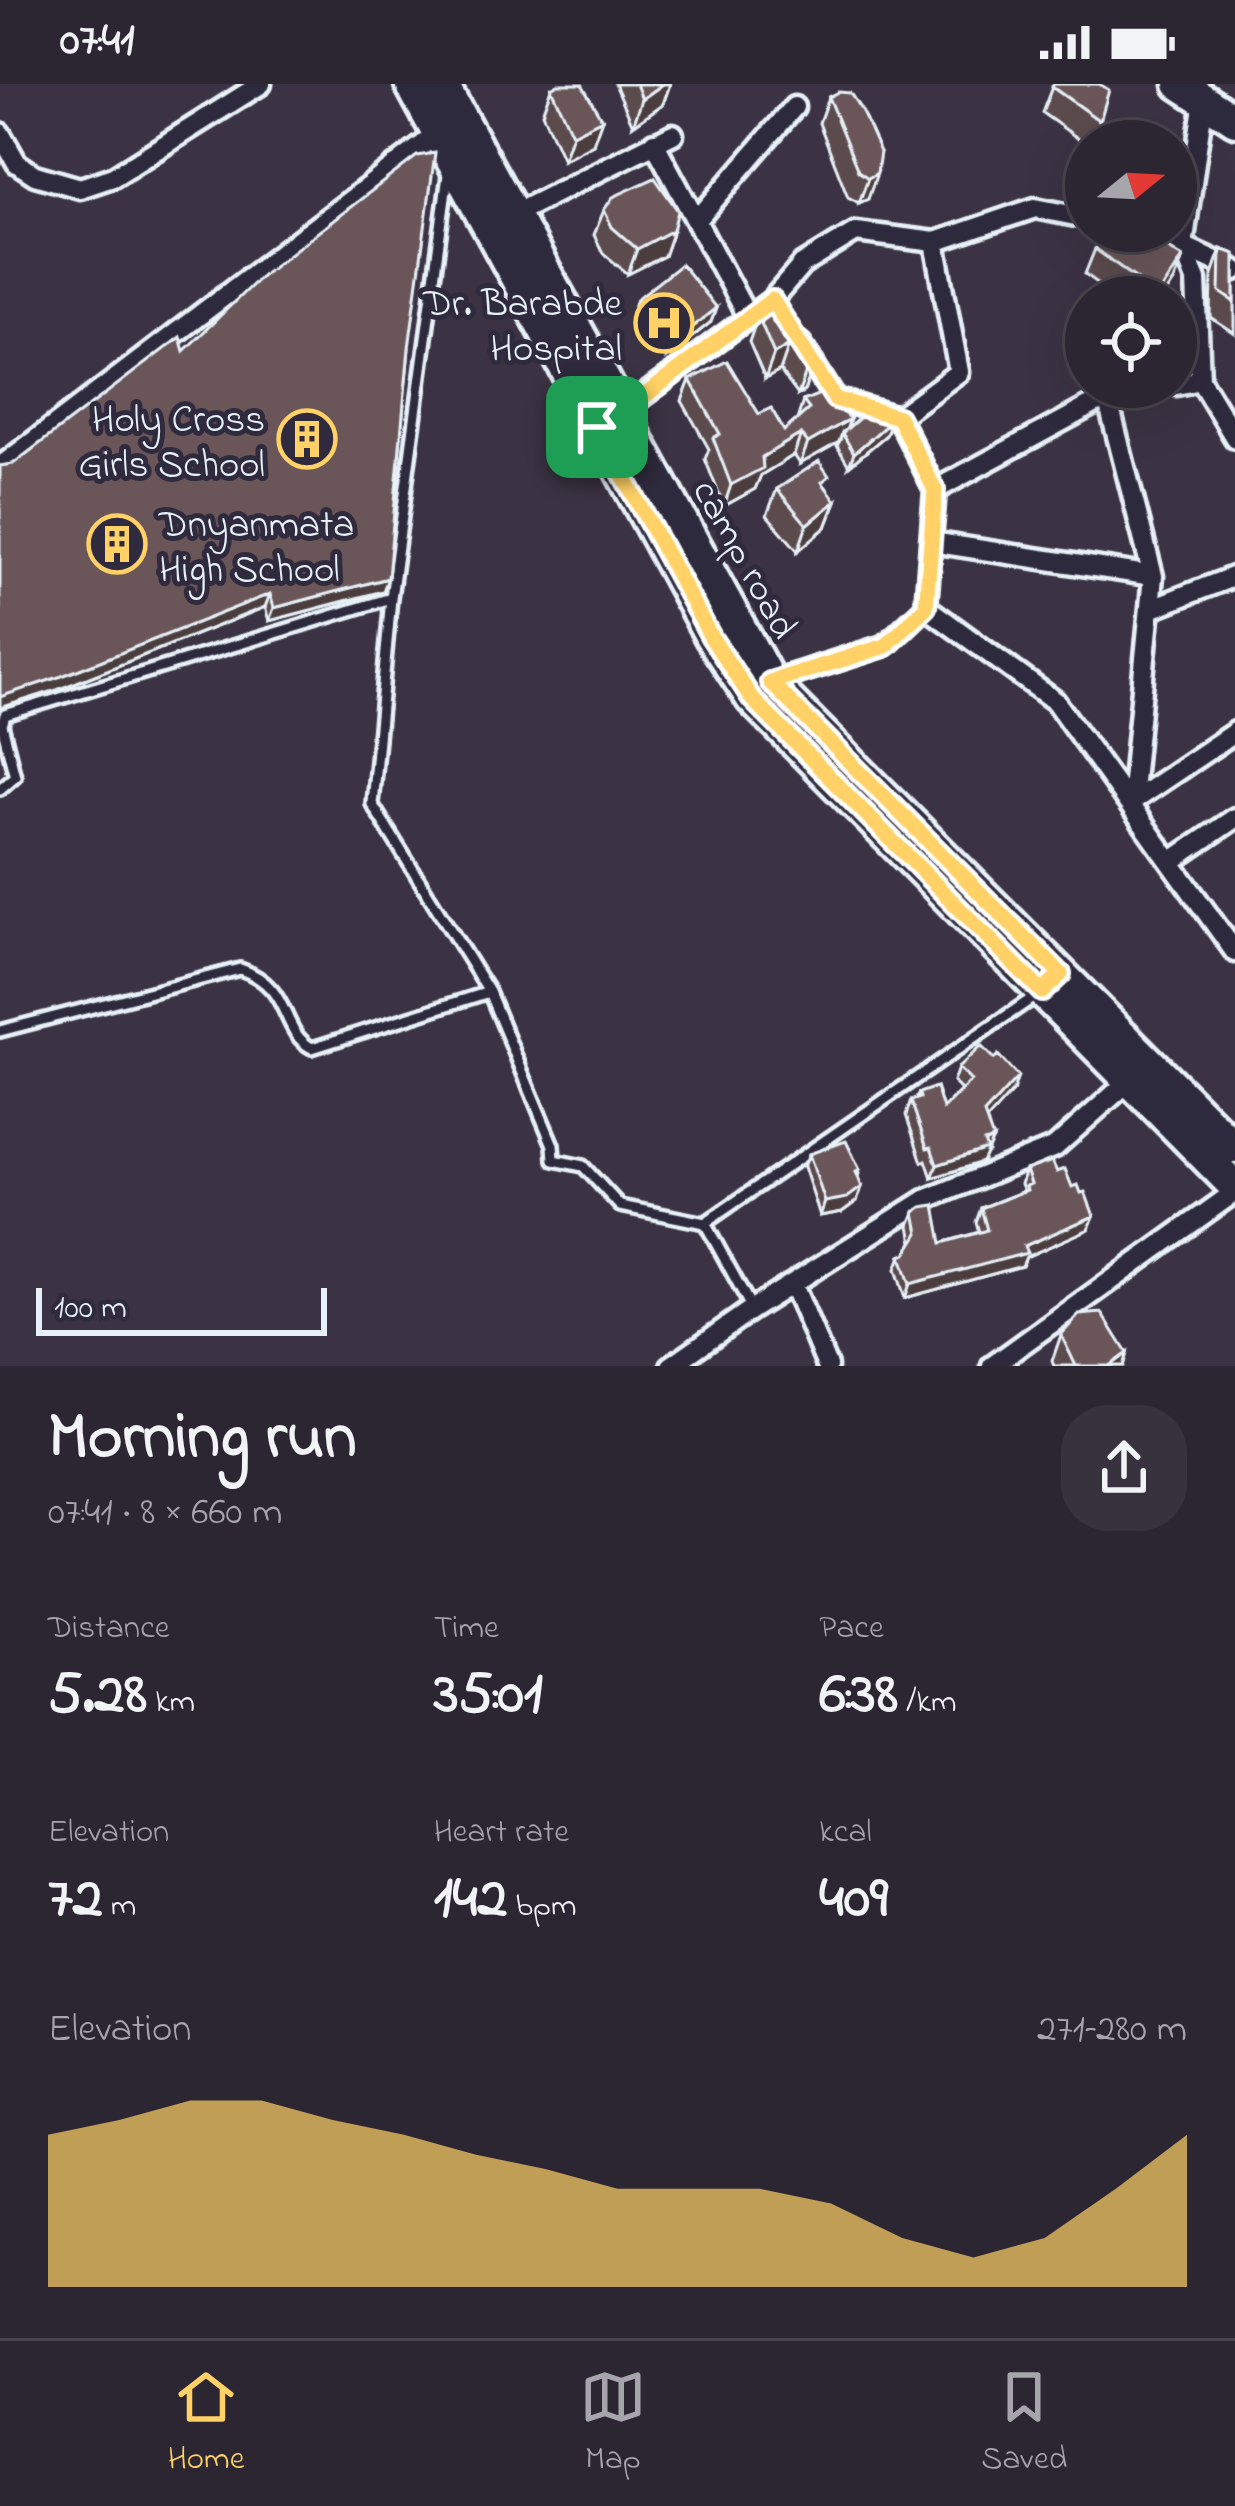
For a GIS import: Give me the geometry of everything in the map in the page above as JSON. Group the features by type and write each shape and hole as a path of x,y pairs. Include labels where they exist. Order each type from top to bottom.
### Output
{"main road":[{"name":"camp road","path":"411,84 514,214 711,637 752,699 1051,983 1235,1148"},
{"name":"camp road","path":"442,84 455,137 610,419 770,682 1051,983 1130,1080 1235,1190"},
{"path":"1199,89 1235,120"}],"street":[{"path":"0,133 17,163 35,176 80,188 113,177 261,84"},
{"path":"1196,120 1199,89"},
{"path":"697,220 794,107"},
{"path":"514,214 673,134"},
{"path":"0,467 455,137"},
{"path":"654,142 748,318"},
{"path":"610,419 772,300 802,266 856,232 935,242 1035,208 1065,214"},
{"path":"898,417 959,372 935,242"},
{"path":"1185,252 1196,280 1200,380 1235,438"},
{"path":"1196,252 1235,270"},
{"path":"770,682 886,646 926,607 935,490 898,417 835,399 772,300"},
{"path":"935,490 1087,408"},
{"path":"1110,408 1154,576 1131,802"},
{"path":"931,542 1154,576"},
{"path":"1150,609 1235,576"},
{"path":"926,607 1055,701 1232,939"},
{"path":"1131,802 1235,732"},
{"path":"1172,861 1235,818"},
{"path":"671,1366 925,1200 1054,1147 1130,1080"},
{"path":"992,1366 1235,1190"},
{"path":"793,1285 827,1366"}],"lane":[{"path":"455,137 391,598 372,804 489,992 553,1145 554,1160 583,1166 620,1206 705,1222 1051,983"},
{"path":"0,789 15,776 2,725 5,715 391,598"},
{"path":"0,1031 240,969 277,991 302,1042 312,1048 489,992"},
{"path":"705,1222 752,1309"}],"building":[{"path":"582,84 602,119 572,134 551,88"},
{"path":"636,84 663,84 642,99"},
{"path":"1099,84 1109,90 1100,120 1099,120 1052,87"},
{"path":"850,93 880,152 877,173 868,178 858,171 828,97"},
{"path":"435,153 409,348 388,578 274,608 270,594 0,697 0,466 13,464 180,337 184,351 262,275 417,156"},
{"path":"655,178 678,211 673,230 637,249 612,227 604,210 613,197"},
{"path":"1221,249 1235,254 1235,302 1220,292"},
{"path":"1099,252 1175,252 1183,257 1171,276 1133,276"},
{"path":"681,264 716,308 672,343 637,299"},
{"path":"782,305 814,365 807,369 789,345 774,354 758,316"},
{"path":"727,361 759,414 771,408 784,431 809,409 803,401 822,393 850,419 808,443 801,434 762,457 763,468 731,485 713,438 720,434 690,380"},
{"path":"865,413 891,421 854,453 842,433"},
{"path":"819,461 829,476 822,482 836,501 807,525 777,489"},
{"path":"981,1046 994,1059 998,1055 1018,1077 984,1114 993,1139 984,1142 987,1149 937,1165 911,1101 936,1087 943,1109 971,1081 958,1068"},
{"path":"846,1141 860,1170 856,1172 862,1187 847,1198 825,1202 809,1154"},
{"path":"1052,1161 1057,1172 1065,1169 1072,1187 1078,1185 1085,1192 1094,1216 1024,1246 1027,1253 910,1284 901,1256 919,1233 915,1212 935,1205 942,1243 987,1230 981,1208 1027,1190 1031,1184 1026,1170"},
{"path":"1102,1313 1127,1353 1109,1366 1076,1366 1061,1335 1079,1315"}],"place":[{"name":"Dr. Barabde Hospital","path":"664,323"},
{"name":"Holy Cross Girls School","path":"307,439"},
{"name":"Dnyanmata High School","path":"117,544"}],"route":[{"path":"772,300 835,399 898,417 935,490 926,607 886,646 770,682 1061,974 1042,992 752,699 711,637 597,427 772,300"}]}
